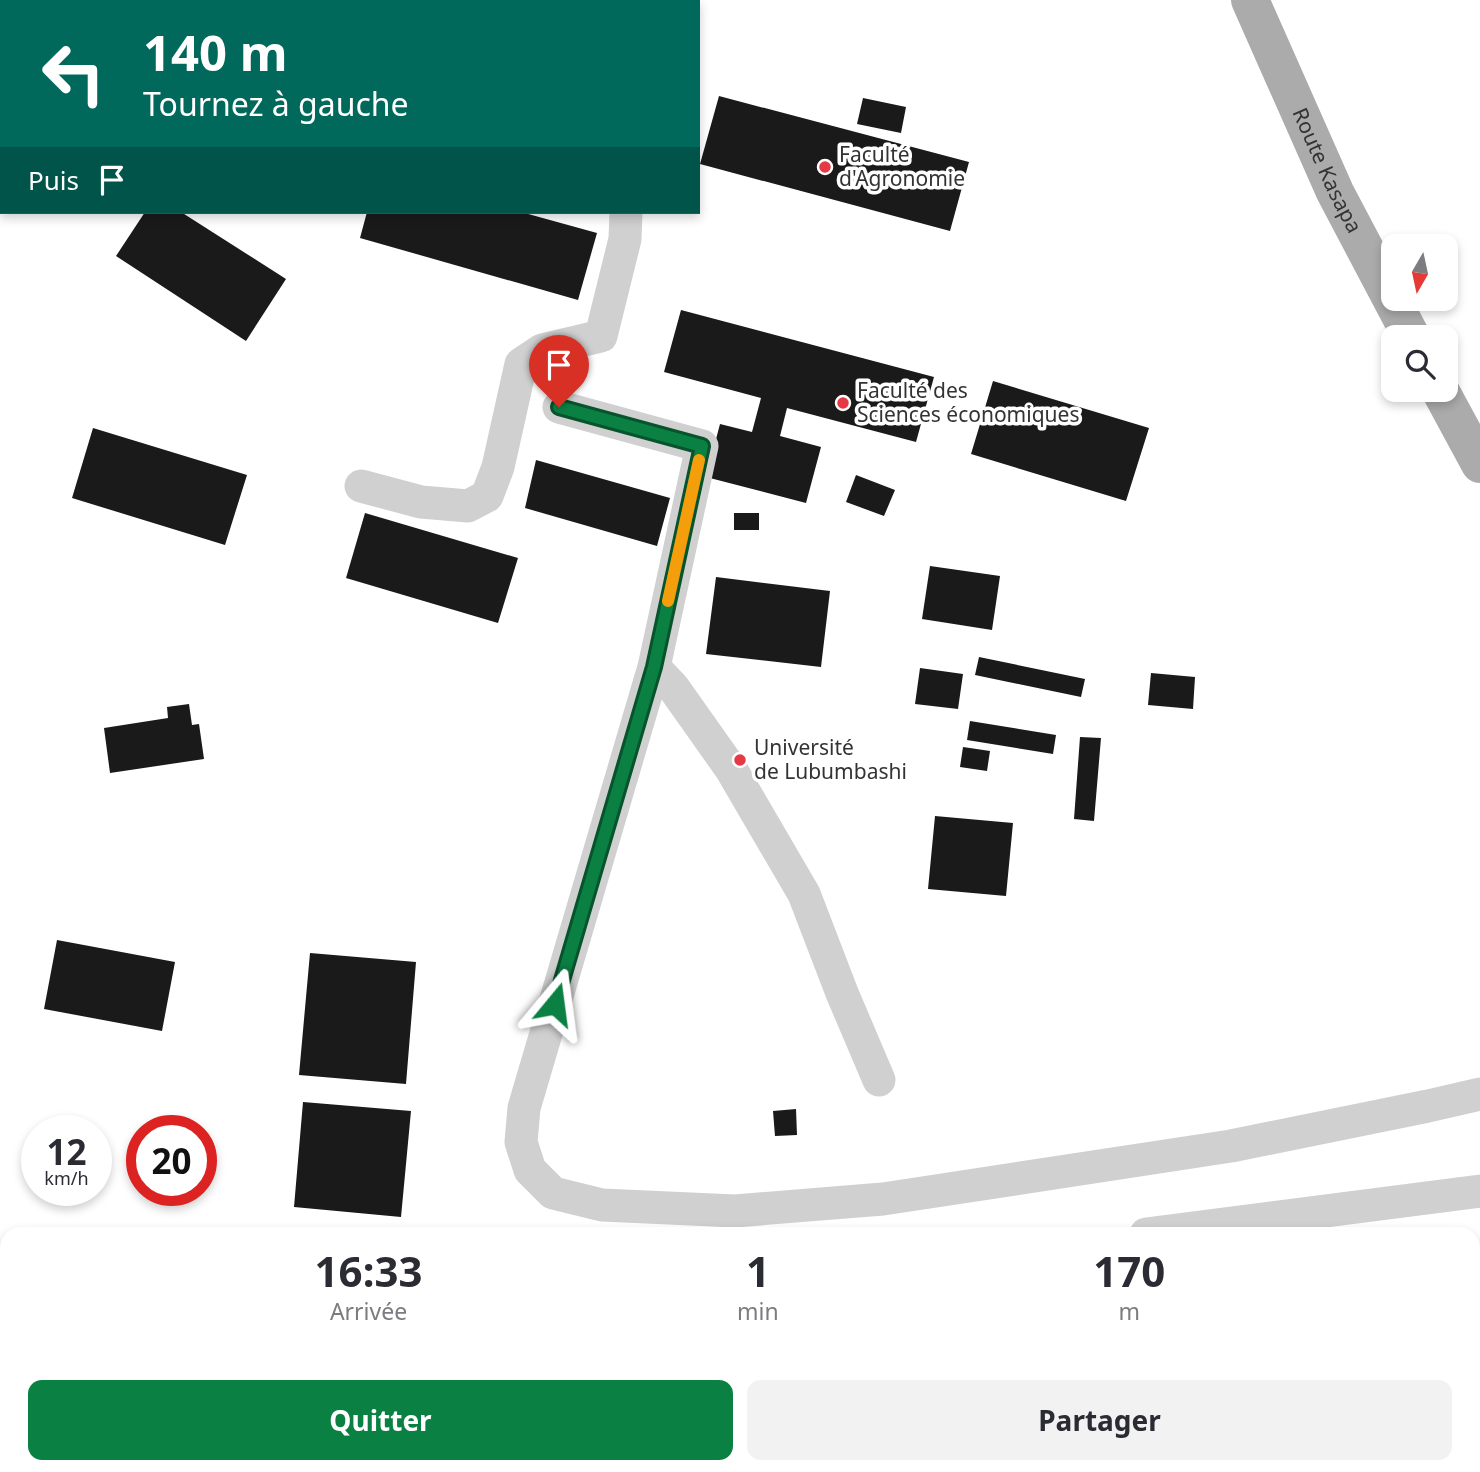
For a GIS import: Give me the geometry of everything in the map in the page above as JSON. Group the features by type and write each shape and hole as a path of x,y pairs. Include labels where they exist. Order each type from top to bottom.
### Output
{"main road":[{"name":"Route Kasapa","path":"1251,0 1335,192 1405,325"},
{"path":"1446,402 1480,464"}],"street":[{"path":"361,486 421,502 468,506 487,496 498,467 522,364 542,350 601,336 625,239 626,214"},
{"path":"559,407 702,446 654,667 524,1108 521,1142 530,1170 553,1193 602,1205 735,1210 883,1199 1231,1146 1480,1094"},
{"path":"654,667 673,687 730,769 804,894 879,1080"},
{"path":"1200,1227 1480,1191"}],"building":[{"path":"719,96 969,162 950,231 700,164"},
{"path":"863,98 906,107 901,133 857,124"},
{"path":"144,214 184,214 286,279 246,341 116,256"},
{"path":"366,214 528,214 597,233 578,300 360,238"},
{"name":"Faculté des Sciences économiques","path":"681,310 934,377 916,442 787,408 780,436 821,447 806,503 706,477 720,424 752,432 761,398 664,372"},
{"path":"993,381 1149,428 1126,501 971,454"},
{"path":"93,428 247,475 225,545 72,498"},
{"path":"536,460 670,498 657,546 525,508"},
{"path":"856,475 895,490 884,516 846,502"},
{"path":"365,513 518,558 498,623 346,578"},
{"path":"734,513 759,513 759,530 734,530"},
{"path":"930,566 1000,576 992,630 922,619"},
{"path":"716,577 830,591 821,667 706,654"},
{"path":"979,657 1085,679 1081,697 975,675"},
{"path":"920,668 963,674 958,709 915,704"},
{"path":"1151,673 1195,677 1193,709 1148,705"},
{"path":"189,704 192,725 199,724 204,759 110,773 104,728 168,718 167,707"},
{"path":"970,721 1056,735 1053,754 967,740"},
{"path":"1080,737 1101,738 1094,821 1074,819"},
{"path":"963,747 990,751 987,771 960,767"},
{"path":"935,816 1013,823 1006,896 928,889"},
{"path":"57,940 175,962 162,1031 44,1009"},
{"path":"310,953 416,962 406,1084 299,1075"},
{"path":"303,1102 411,1111 401,1217 294,1207"},
{"path":"796,1109 797,1135 775,1136 773,1111"}],"slow traffic":[{"path":"668,601 699,460"}],"place":[{"name":"Faculté d'Agronomie","path":"825,167"},
{"name":"Faculté des Sciences économiques","path":"843,403"},
{"name":"Université de Lubumbashi","path":"740,760"}],"route":[{"path":"555,1004 654,667 702,446 559,407"}]}
